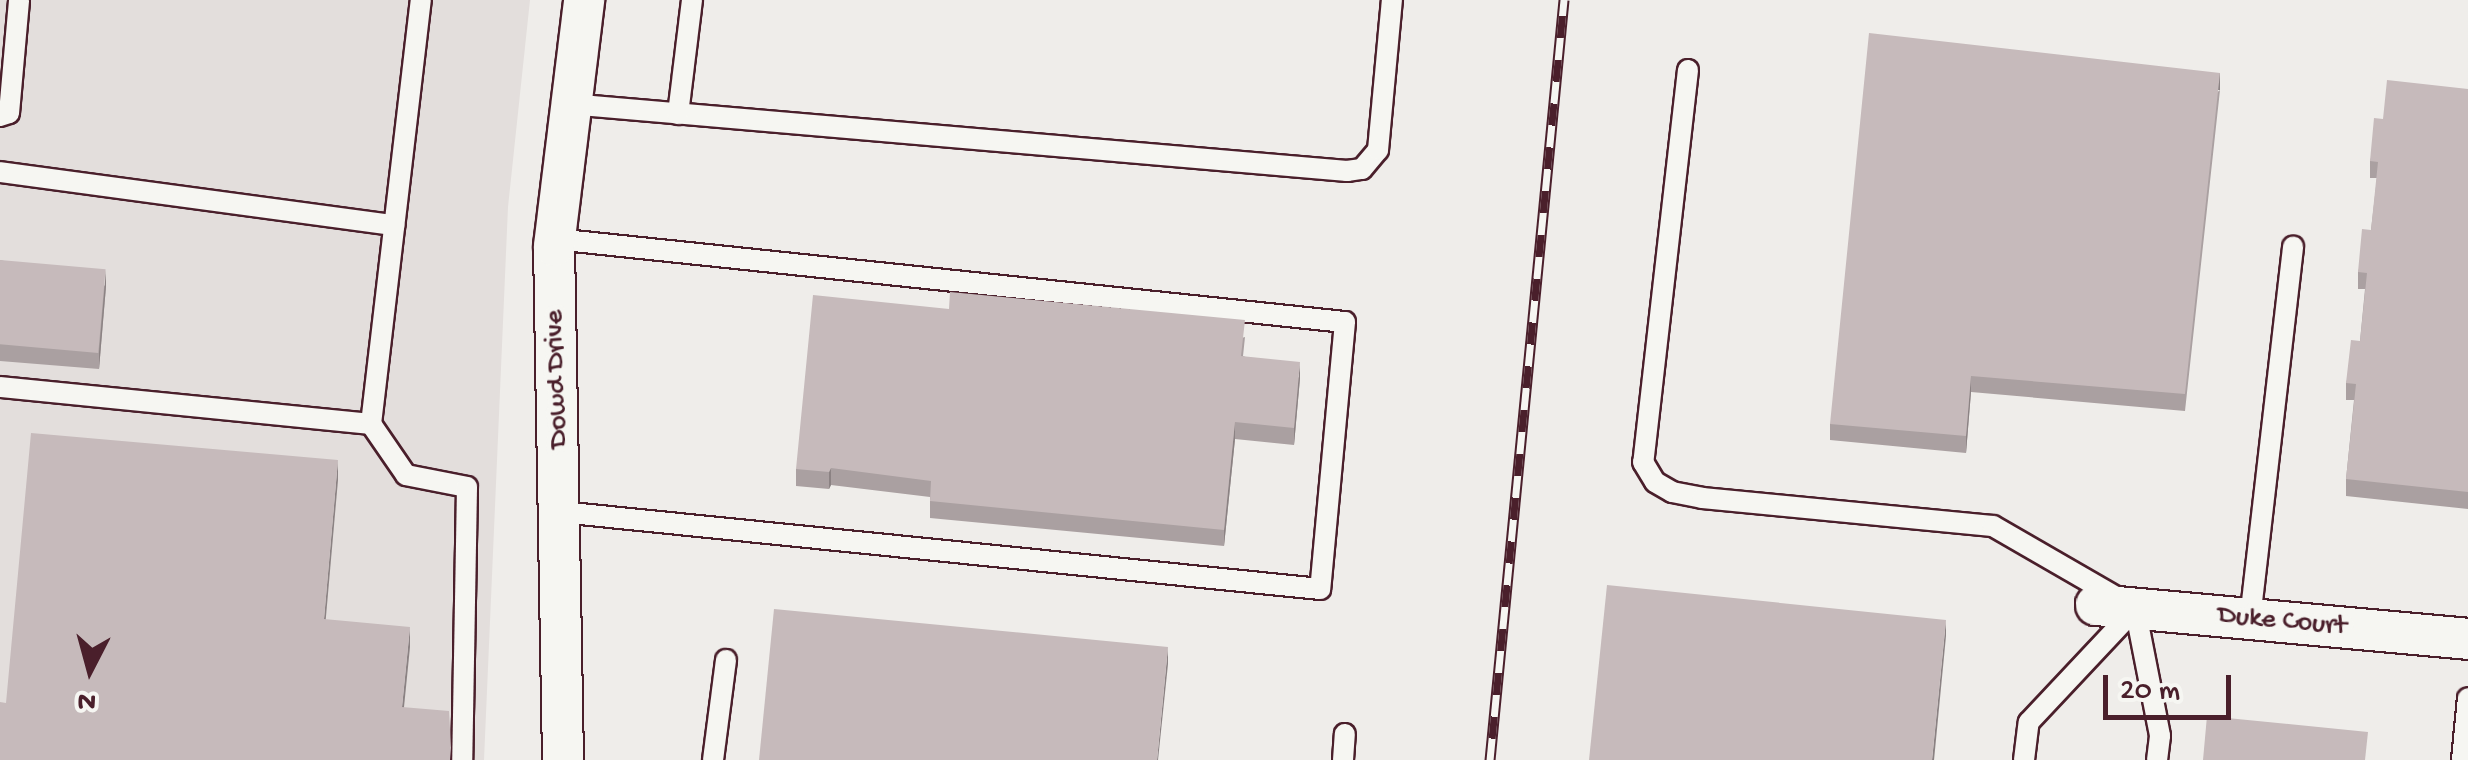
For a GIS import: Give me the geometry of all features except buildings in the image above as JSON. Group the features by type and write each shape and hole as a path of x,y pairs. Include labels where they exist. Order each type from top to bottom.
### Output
{"street":[{"name":"Dowd Drive","path":"563,760 555,238 568,104 584,0"},
{"name":"Duke Court","path":"2116,607 2468,639"}],"lane":[{"path":"0,116 9,112 19,0"},
{"path":"421,0 371,424 406,475 467,488 462,760"},
{"path":"678,114 692,0"},
{"path":"568,104 1362,169 1378,150 1392,0"},
{"path":"1688,70 1643,462 1654,482 1672,492 1702,498 1993,526 2116,607 2160,736 2158,760"},
{"path":"0,172 394,225"},
{"path":"555,238 1345,322 1320,588 561,512"},
{"path":"2250,619 2292,246"},
{"path":"0,387 371,424"},
{"path":"2024,760 2030,722 2116,607"},
{"path":"713,760 726,660"},
{"path":"2462,760 2468,698"},
{"path":"1342,760 1344,734"}],"shaded area":[{"path":"0,0 530,0 508,207 484,760 0,760"}],"railway":[{"path":"1490,760 1564,0"}]}
